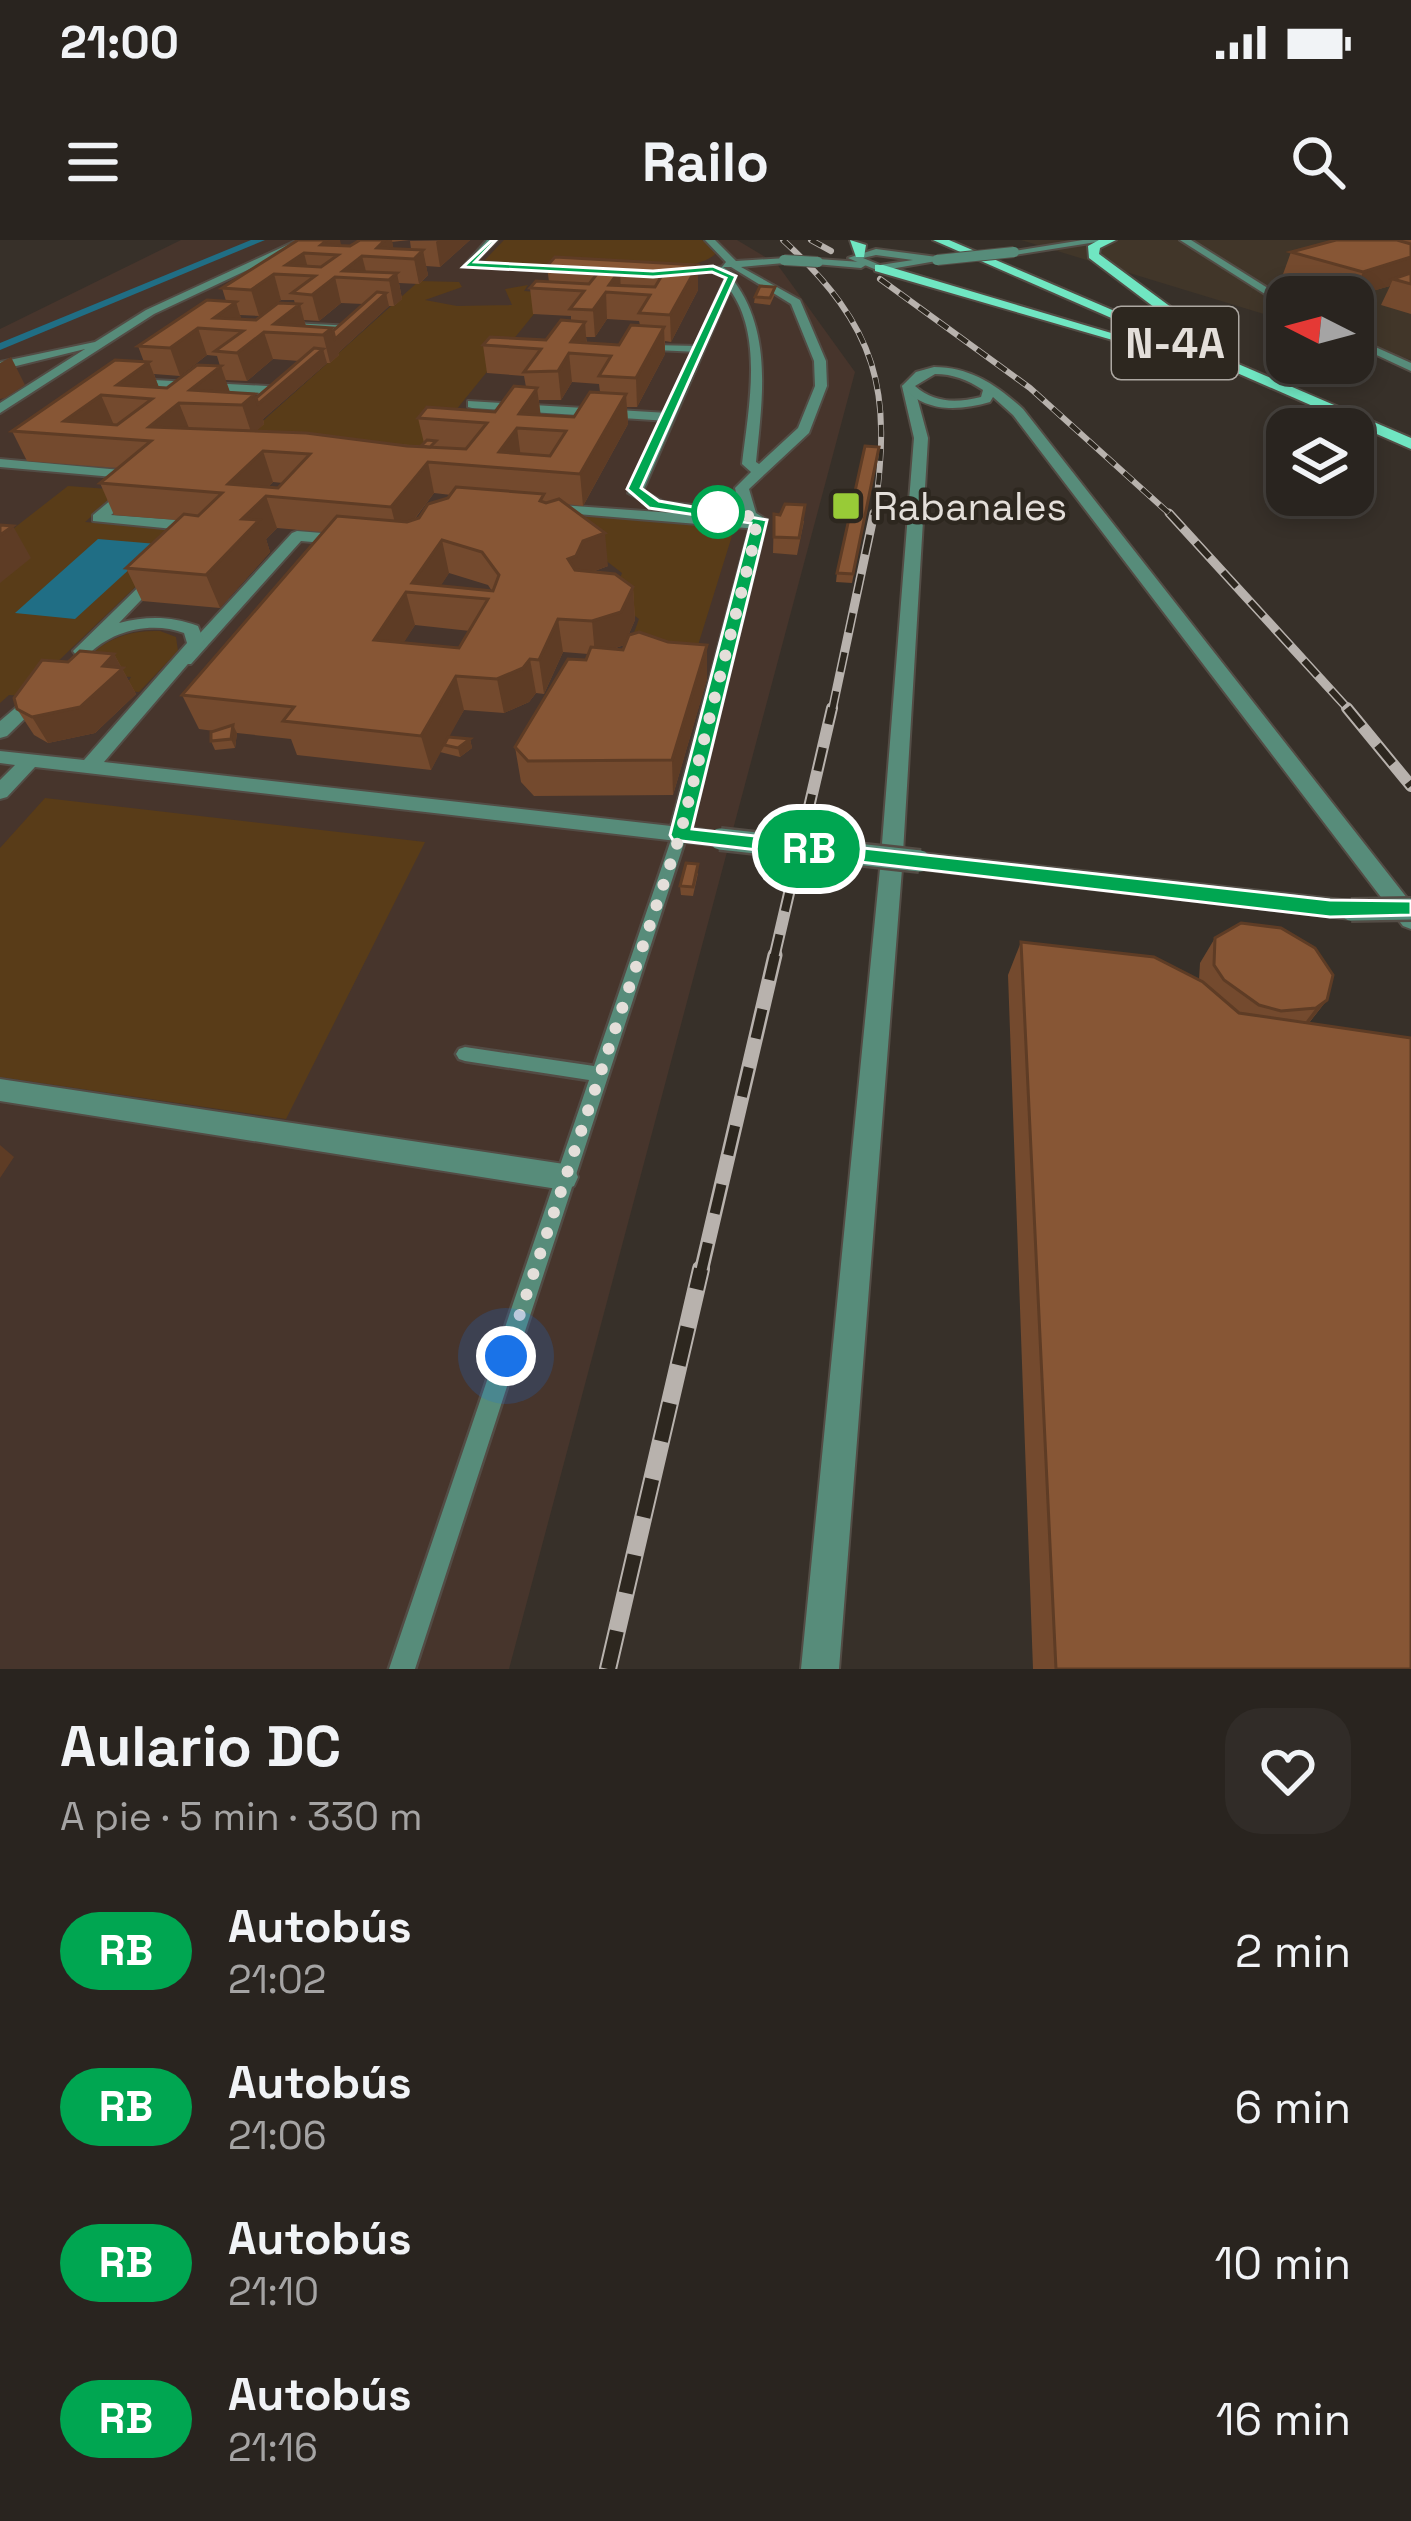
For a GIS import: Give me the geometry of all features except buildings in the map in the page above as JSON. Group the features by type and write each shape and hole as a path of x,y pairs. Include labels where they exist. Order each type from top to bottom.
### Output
{"main road":[{"name":"N-4A","path":"915,240 1287,408"},
{"name":"N-4A","path":"939,240 1404,441"},
{"path":"1107,240 1094,246 1093,255 1206,340 1404,441"},
{"path":"879,268 1078,324 1232,383"},
{"path":"1374,447 1411,464"}],"street":[{"path":"0,409 150,312 307,240"},
{"path":"492,240 467,265 593,271"},
{"path":"680,835 750,513 742,488 804,430 821,386 820,361 796,302 734,264 711,240"},
{"path":"1018,252 1072,240"},
{"path":"859,254 879,268 904,261 1107,240"},
{"path":"1180,242 1266,293"},
{"path":"674,273 782,258 888,253 904,261"},
{"path":"691,271 782,258"},
{"path":"734,264 634,489 646,500 660,492 750,513"},
{"path":"734,264 754,325 749,464 758,470"},
{"path":"263,323 355,328"},
{"path":"0,366 100,345"},
{"path":"656,347 698,350"},
{"path":"1374,350 1411,367"},
{"path":"908,386 921,375 943,372 977,378 1040,435 1411,920"},
{"path":"0,375 48,378"},
{"path":"158,382 285,391"},
{"path":"908,386 932,402 1009,411 1040,435"},
{"path":"820,1669 891,869 921,438 908,386"},
{"path":"970,404 986,399 990,387"},
{"path":"472,404 668,417"},
{"path":"0,463 148,476 98,518 205,526 189,542"},
{"path":"535,507 750,513"},
{"path":"89,767 297,536 362,541"},
{"path":"65,667 174,558"},
{"path":"82,651 122,627 177,624 196,637 183,662"},
{"path":"0,732 49,683"},
{"path":"0,757 1351,910 1411,909"},
{"path":"0,792 31,760"},
{"path":"0,1090 564,1177"}],"lane":[{"path":"402,1669 680,835"},
{"path":"465,1054 598,1074"}],"shaded area":[{"path":"181,240 737,240 777,264 855,372 509,1669 0,1669 0,329"},
{"path":"504,240 702,240 717,252 702,262 644,270 484,261"},
{"path":"1021,240 1411,240 1411,360 1374,348 1374,276 1266,276 1266,315"},
{"path":"419,281 459,282 462,287 425,300 457,306 512,305 505,289 528,285 524,291 551,293 408,469 225,455"},
{"path":"68,486 121,490 85,522 177,530 184,540 22,696 9,695 0,703 0,539"},
{"path":"467,505 735,526 695,655 628,649 639,619 620,600 622,573 560,525"},
{"path":"160,631 176,637 178,651 139,692 123,691 131,677 88,674 59,685 103,645 128,634"},
{"path":"45,798 425,842 286,1119 0,1077 0,848"}],"water":[{"path":"251,240 265,240 0,350 0,343"},
{"path":"98,539 157,544 75,619 15,613"}],"railway":[{"path":"783,240 840,302 871,363 881,432 874,516"},
{"path":"811,240 831,251"},
{"path":"880,279 1030,388 1171,515"},
{"path":"832,711 874,513"},
{"path":"1171,515 1350,711"},
{"path":"774,958 832,708"},
{"path":"1347,708 1411,786"},
{"path":"701,1272 775,955"},
{"path":"608,1669 701,1269"}],"bus line":[{"name":"RB","path":"492,240 467,265 653,274 713,269 731,276 634,489 654,505 749,514 759,520 680,835 1330,908 1411,909"}],"place":[{"name":"Rabanales","path":"846,506"}],"route":[{"path":"506,1356 680,835 754,542 757,517 705,511 718,512"}]}
